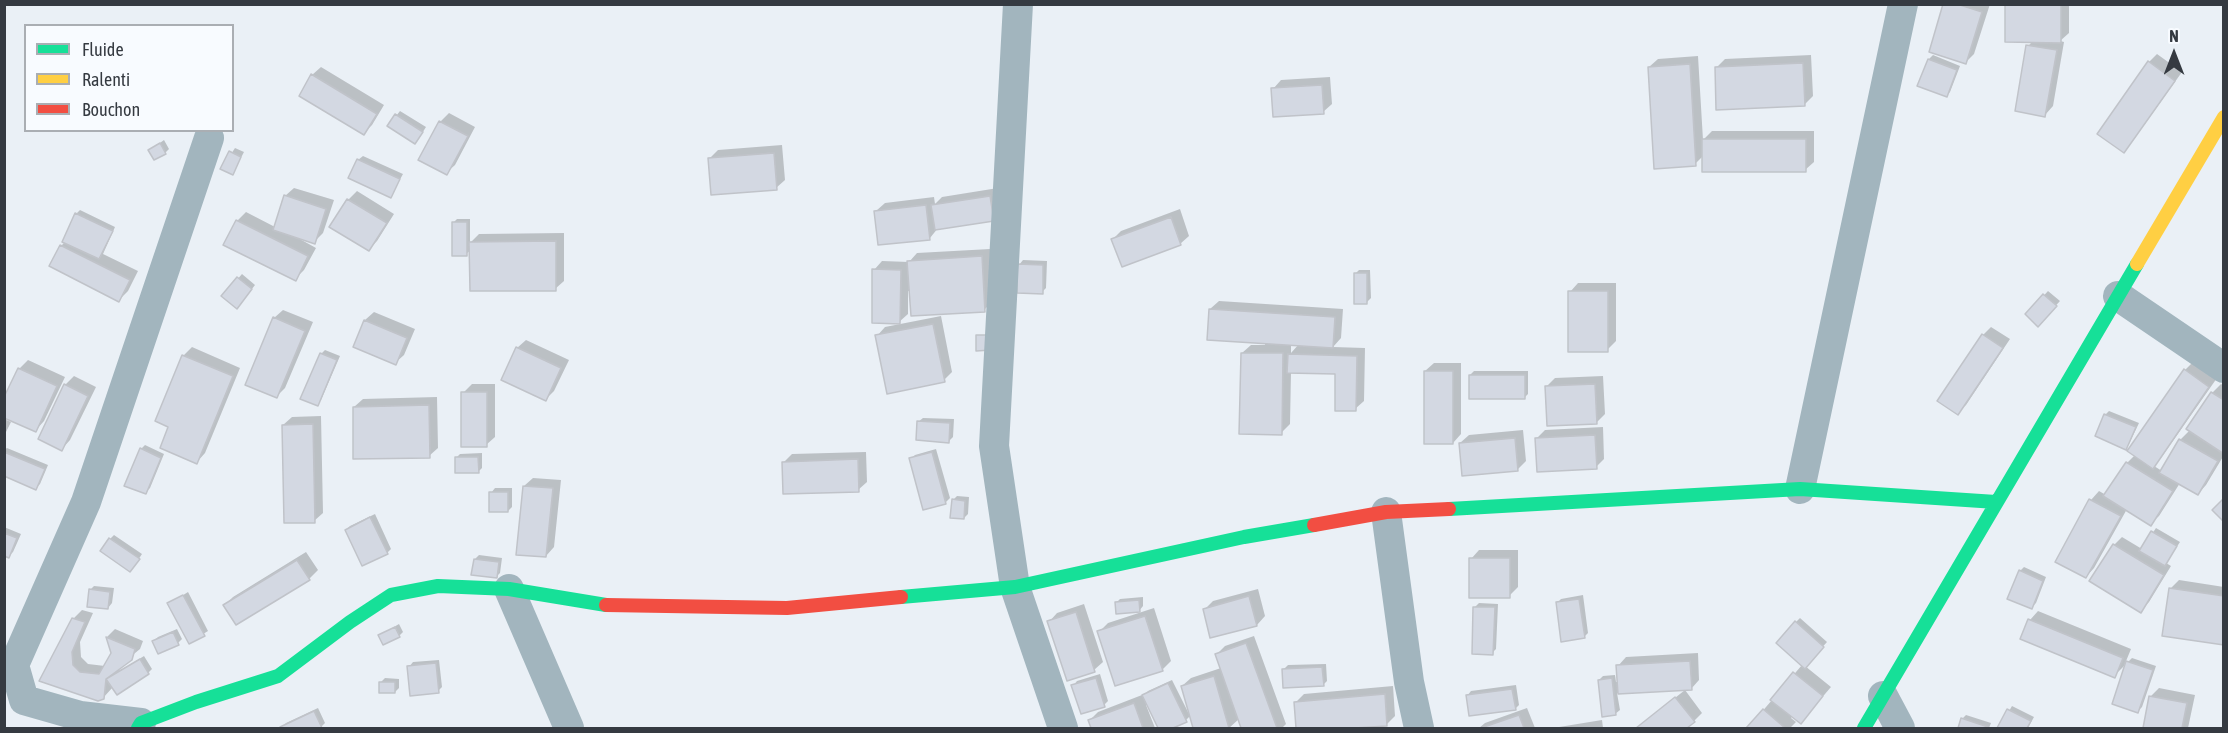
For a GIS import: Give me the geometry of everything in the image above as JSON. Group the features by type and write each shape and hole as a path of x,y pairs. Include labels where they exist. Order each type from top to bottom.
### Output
{"street":[{"path":"1018,4 994,446 1016,587 1063,729"},
{"path":"1800,489 1903,4"},
{"path":"1864,729 2223,117"},
{"path":"209,138 86,502 14,665 24,700 80,716 139,726 196,702 278,676 350,622 391,595 438,586 509,589 603,605 788,608 1016,587 1244,537 1386,512 1800,489 1996,502"},
{"path":"2118,296 2223,368"},
{"path":"1386,512 1409,682 1419,729"},
{"path":"509,589 569,729"},
{"path":"1883,696 1900,729"}],"building":[{"path":"1943,4 1957,4 1982,12 1966,64 1929,52"},
{"path":"2005,4 2061,4 2061,43 2005,42"},
{"path":"2026,45 2057,50 2045,117 2015,111"},
{"path":"1928,59 1957,70 1947,97 1917,86"},
{"path":"2148,61 2175,81 2124,153 2097,134"},
{"path":"1803,63 1805,106 1716,110 1715,67"},
{"path":"1690,64 1696,166 1654,169 1648,67"},
{"path":"311,74 377,114 364,135 299,96"},
{"path":"1322,85 1324,114 1273,117 1271,88"},
{"path":"395,114 423,132 415,144 387,126"},
{"path":"439,121 468,136 447,175 418,160"},
{"path":"1702,139 1806,139 1806,172 1702,172"},
{"path":"160,143 166,154 154,160 148,150"},
{"path":"229,151 241,157 233,175 220,169"},
{"path":"774,153 777,190 711,195 708,158"},
{"path":"357,159 400,179 391,198 348,178"},
{"path":"284,195 326,209 315,244 273,230"},
{"path":"990,196 994,221 935,230 931,205"},
{"path":"347,199 387,223 369,251 329,227"},
{"path":"926,205 930,240 878,245 874,211"},
{"path":"75,213 113,231 99,259 62,242"},
{"path":"1171,217 1181,245 1122,267 1111,239"},
{"path":"236,220 308,256 296,281 223,245"},
{"path":"452,222 467,222 467,256 452,256"},
{"path":"556,241 556,291 470,291 469,242"},
{"path":"60,245 130,280 119,302 49,266"},
{"path":"982,256 985,312 911,316 907,261"},
{"path":"1017,264 1043,265 1043,294 1017,293"},
{"path":"872,269 901,270 900,324 872,323"},
{"path":"1354,273 1367,273 1367,304 1354,304"},
{"path":"237,277 252,289 237,309 221,296"},
{"path":"1568,291 1608,291 1608,352 1568,352"},
{"path":"2043,294 2057,306 2038,327 2025,314"},
{"path":"1209,309 1335,317 1333,348 1207,340"},
{"path":"273,317 305,331 277,398 245,385"},
{"path":"364,320 407,338 396,365 353,347"},
{"path":"933,324 945,382 887,394 875,335"},
{"path":"1982,334 2003,348 1958,415 1937,401"},
{"path":"976,335 990,335 991,350 976,351"},
{"path":"516,347 561,368 546,401 501,380"},
{"path":"320,353 337,360 318,406 300,399"},
{"path":"1241,353 1283,353 1282,435 1239,434"},
{"path":"1288,354 1357,356 1356,411 1335,411 1335,374 1287,373"},
{"path":"182,355 233,376 197,464 160,448 168,427 155,421"},
{"path":"18,368 57,386 36,432 4,418 4,397"},
{"path":"2184,369 2209,387 2153,469 2127,451"},
{"path":"1424,371 1453,371 1453,444 1424,444"},
{"path":"1469,375 1525,375 1525,399 1469,399"},
{"path":"64,384 88,396 62,451 38,439"},
{"path":"1595,384 1597,424 1547,426 1545,386"},
{"path":"461,392 487,392 487,447 461,447"},
{"path":"2211,392 2224,400 2224,454 2186,429"},
{"path":"429,405 430,458 353,459 353,407"},
{"path":"2104,414 2136,427 2126,450 2095,436"},
{"path":"917,421 950,423 949,443 916,440"},
{"path":"313,424 315,523 284,523 282,425"},
{"path":"1595,435 1597,469 1537,472 1535,438"},
{"path":"1515,438 1518,471 1462,476 1459,443"},
{"path":"2179,439 2218,461 2198,495 2159,473"},
{"path":"140,448 161,458 146,494 124,486"},
{"path":"4,452 45,469 36,490 4,476"},
{"path":"932,452 946,504 923,510 909,458"},
{"path":"455,457 478,457 479,473 455,473"},
{"path":"858,459 859,492 783,494 782,462"},
{"path":"2126,462 2173,491 2151,526 2103,496"},
{"path":"523,486 553,488 546,557 516,555"},
{"path":"489,492 508,492 508,512 489,512"},
{"path":"2224,498 2224,522 2212,510"},
{"path":"952,499 965,501 964,519 950,518"},
{"path":"2089,499 2121,516 2086,578 2055,562"},
{"path":"370,517 388,554 362,566 345,530"},
{"path":"2151,531 2177,546 2165,566 2139,551"},
{"path":"4,533 17,538 9,558 4,556"},
{"path":"109,538 140,559 130,572 100,551"},
{"path":"2113,544 2164,575 2141,613 2089,581"},
{"path":"1469,558 1510,558 1510,598 1469,598"},
{"path":"474,559 499,562 497,578 471,575"},
{"path":"297,560 310,580 236,625 223,605"},
{"path":"2019,570 2043,581 2032,609 2007,599"},
{"path":"2169,588 2224,596 2224,645 2162,636"},
{"path":"89,589 110,592 108,609 87,607"},
{"path":"183,595 205,636 189,644 167,603"},
{"path":"1249,596 1257,626 1210,638 1203,609"},
{"path":"1579,599 1585,638 1561,642 1556,602"},
{"path":"1139,600 1140,612 1116,614 1115,602"},
{"path":"1473,607 1495,607 1493,655 1472,654"},
{"path":"1076,612 1095,672 1067,681 1047,621"},
{"path":"1145,616 1163,671 1115,686 1097,631"},
{"path":"72,618 85,622 72,652 73,665 80,672 99,674 111,653 106,637 135,649 132,660 106,679 104,699 98,701 39,681"},
{"path":"2028,619 2123,658 2115,678 2020,639"},
{"path":"1795,621 1824,647 1805,669 1776,643"},
{"path":"395,627 400,637 383,645 378,635"},
{"path":"173,632 179,645 158,654 152,641"},
{"path":"1246,643 1277,728 1241,728 1215,654"},
{"path":"140,659 149,674 117,695 106,679"},
{"path":"1690,661 1692,690 1618,694 1616,665"},
{"path":"2126,661 2153,670 2138,713 2112,704"},
{"path":"436,663 439,693 410,696 407,666"},
{"path":"1322,667 1324,686 1283,688 1282,669"},
{"path":"1793,672 1823,696 1801,724 1770,700"},
{"path":"1214,676 1229,728 1193,728 1181,686"},
{"path":"1096,678 1105,707 1081,714 1071,685"},
{"path":"1612,678 1616,715 1602,717 1598,680"},
{"path":"379,682 395,682 395,693 379,693"},
{"path":"1168,683 1187,722 1173,728 1158,728 1142,695"},
{"path":"1512,689 1516,710 1469,716 1466,695"},
{"path":"1385,694 1387,726 1296,728 1294,702"},
{"path":"2149,696 2187,703 2182,728 2143,728"},
{"path":"1675,697 1695,722 1687,728 1636,728"},
{"path":"1134,703 1143,728 1091,728 1088,720"},
{"path":"1763,709 1785,728 1746,728"},
{"path":"2007,709 2031,721 2027,728 1997,728"},
{"path":"314,711 322,728 280,727"},
{"path":"1519,715 1524,728 1481,728"},
{"path":"1961,718 1988,727 1958,728"}],"traffic: fast":[{"path":"1864,728 2137,264"},
{"path":"1449,509 1800,489 1996,502"},
{"path":"901,597 1015,587 1244,537 1314,525"},
{"path":"138,728 141,723 196,702 278,676 350,622 391,595 438,586 509,589 606,605"}],"traffic: slow":[{"path":"2137,264 2224,117"}],"traffic: jam":[{"path":"1314,525 1386,512 1449,509"},
{"path":"606,605 787,608 901,597"}]}
